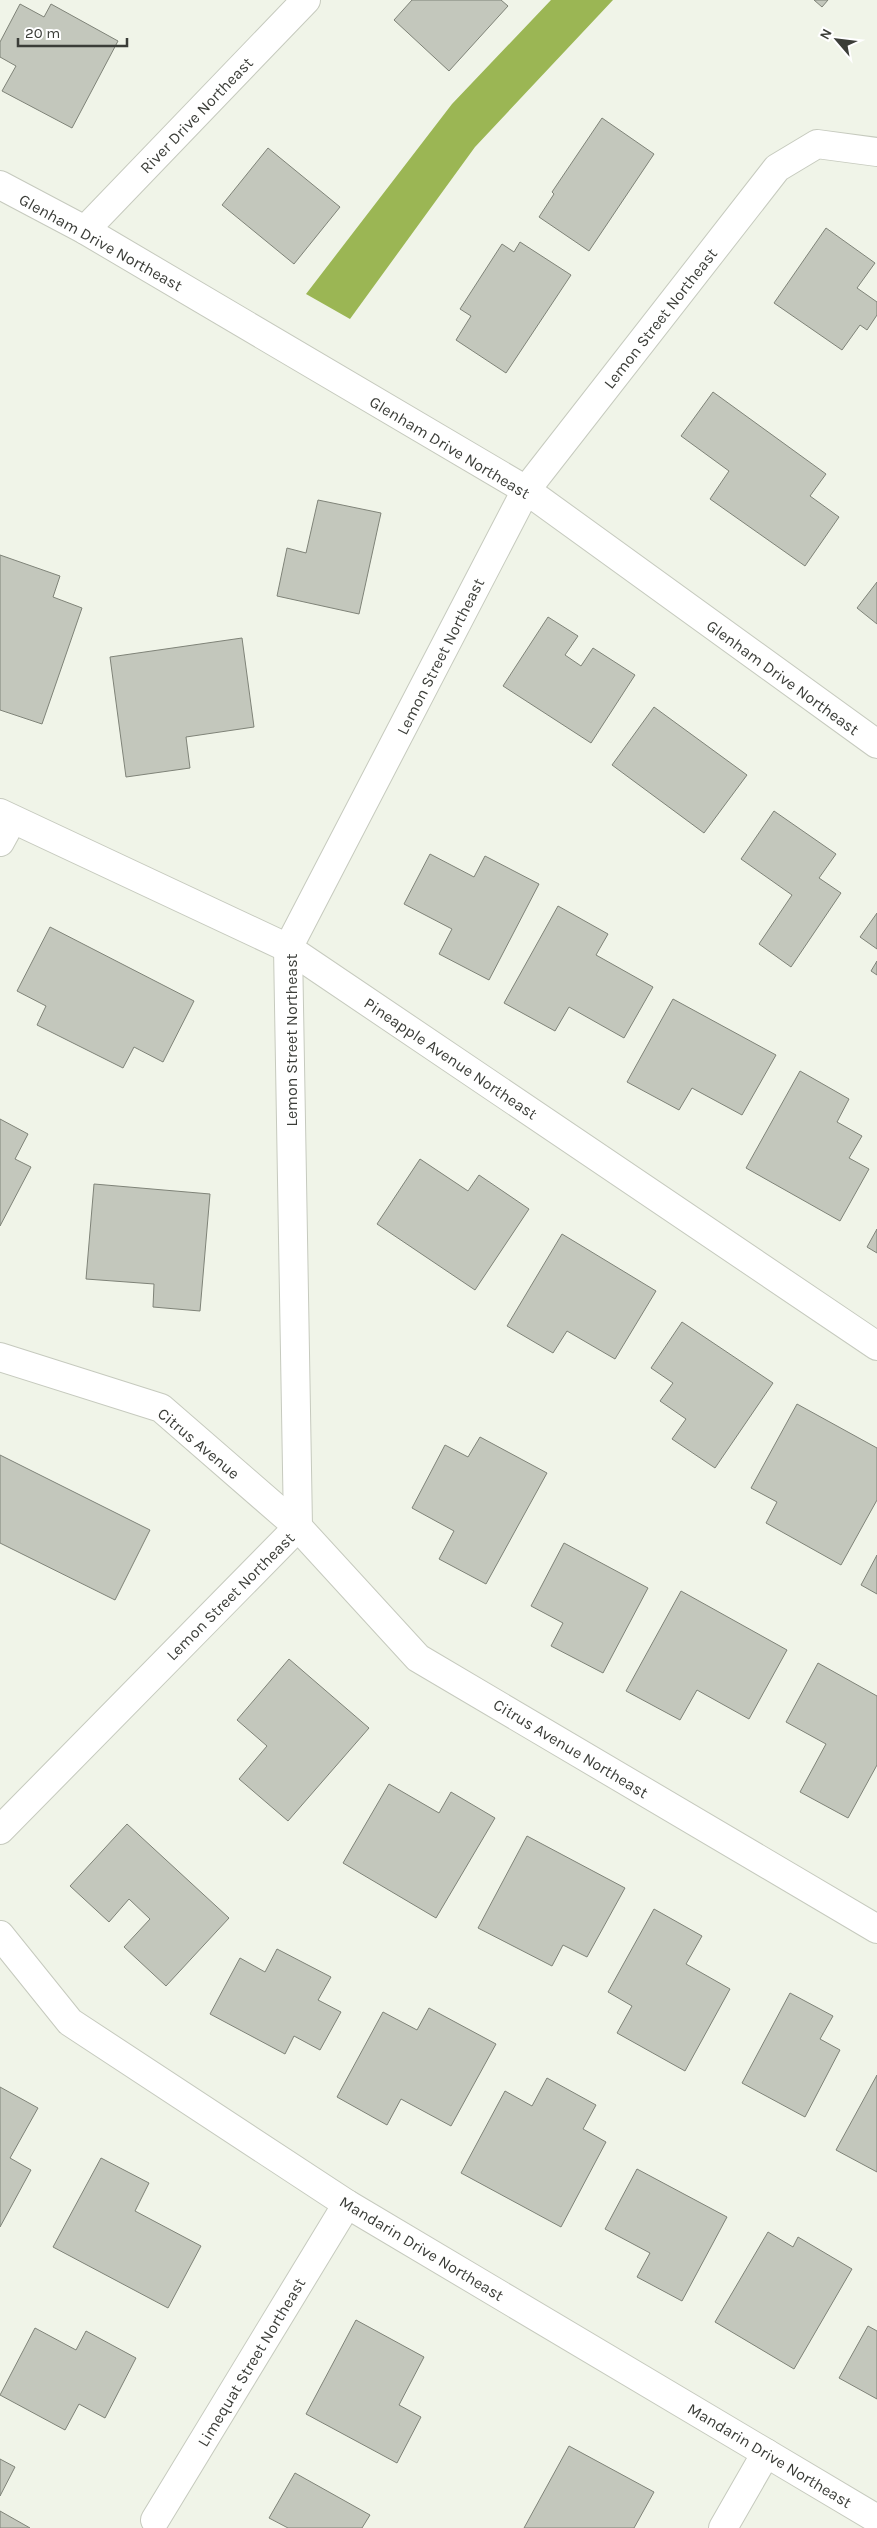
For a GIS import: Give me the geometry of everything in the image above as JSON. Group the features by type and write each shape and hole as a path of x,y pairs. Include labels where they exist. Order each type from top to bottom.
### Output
{"street":[{"name":"River Drive Northeast","path":"85,230 306,0"},
{"name":"Lemon Street Northeast","path":"0,1830 298,1527 288,948 526,490 777,168 817,144 877,152"},
{"name":"Glenham Drive Northeast","path":"0,186 85,230 526,490 877,744"},
{"name":"Pineapple Avenue Northeast","path":"4,825 288,948 877,1346"},
{"name":"Citrus Avenue","path":"0,1357 161,1408 298,1527"},
{"name":"Citrus Avenue Northeast","path":"298,1527 418,1658 877,1929"},
{"name":"Mandarin Drive Northeast","path":"0,1935 70,2022 347,2204 877,2519"},
{"name":"Limequat Street Northeast","path":"155,2520 347,2204"},
{"path":"724,2528 766,2453"}],"shaded area":[{"path":"551,0 613,0 475,147 350,319 306,294 452,104"}],"building":[{"path":"412,0 501,0 508,6 449,71 394,20"},
{"path":"814,0 828,0 822,7"},
{"path":"20,4 44,17 51,4 118,41 72,128 2,91 16,66 0,57 0,42"},
{"path":"602,118 654,154 589,251 539,217 554,194 552,192"},
{"path":"268,148 340,207 294,264 222,205"},
{"path":"826,228 875,263 857,288 877,302 877,315 867,330 860,325 842,350 774,303"},
{"path":"520,242 571,275 506,373 456,340 471,316 460,309 502,244 514,252"},
{"path":"713,392 826,474 810,496 839,517 805,566 710,499 729,471 681,436"},
{"path":"318,500 381,513 359,614 277,596 287,548 306,553"},
{"path":"0,555 60,576 53,597 82,608 42,724 0,710"},
{"path":"877,582 877,624 857,608"},
{"path":"548,617 578,636 565,655 581,666 593,648 635,675 591,743 503,686"},
{"path":"242,638 254,727 186,737 190,768 126,777 110,657"},
{"path":"654,707 747,775 704,833 612,765"},
{"path":"774,811 836,854 819,878 841,893 791,967 759,944 792,895 741,859"},
{"path":"430,854 474,877 485,856 539,884 489,980 439,954 452,929 404,904"},
{"path":"558,906 608,934 596,955 653,987 624,1038 569,1007 555,1031 504,1003"},
{"path":"877,913 877,949 860,937"},
{"path":"50,927 194,1001 163,1062 134,1047 123,1068 37,1025 46,1006 17,991"},
{"path":"877,961 877,975 871,971"},
{"path":"673,999 776,1055 742,1115 692,1088 679,1110 627,1082"},
{"path":"800,1071 849,1099 837,1122 862,1136 849,1158 869,1169 840,1221 746,1168"},
{"path":"0,1119 28,1134 15,1159 31,1167 0,1226"},
{"path":"420,1159 468,1191 479,1175 529,1209 475,1290 377,1224"},
{"path":"94,1184 210,1194 200,1311 153,1307 154,1284 86,1279"},
{"path":"877,1229 877,1253 867,1247"},
{"path":"562,1234 656,1291 615,1359 567,1331 553,1353 507,1326"},
{"path":"682,1322 773,1383 715,1468 672,1439 686,1419 660,1401 673,1383 651,1368"},
{"path":"797,1404 877,1448 877,1500 841,1565 766,1523 777,1502 751,1488"},
{"path":"480,1437 547,1473 486,1584 439,1559 454,1531 412,1508 445,1445 468,1457"},
{"path":"0,1455 150,1530 115,1600 0,1543"},
{"path":"564,1543 648,1588 603,1673 551,1646 563,1623 531,1606"},
{"path":"877,1555 877,1594 861,1585"},
{"path":"681,1591 787,1650 749,1719 697,1690 680,1720 626,1691"},
{"path":"289,1659 369,1728 288,1821 239,1779 267,1746 237,1720"},
{"path":"818,1663 877,1696 877,1765 848,1818 800,1792 826,1744 786,1722"},
{"path":"389,1784 439,1813 451,1792 495,1818 436,1918 343,1863"},
{"path":"127,1824 229,1918 166,1986 124,1947 150,1919 129,1899 109,1922 70,1886"},
{"path":"527,1836 625,1888 587,1957 563,1945 552,1966 478,1928"},
{"path":"654,1909 702,1936 686,1964 730,1989 685,2071 617,2033 632,2006 608,1992"},
{"path":"277,1949 331,1977 318,2000 341,2012 320,2050 294,2036 285,2054 210,2014 240,1958 265,1972"},
{"path":"790,1993 833,2016 820,2039 840,2050 805,2117 742,2083"},
{"path":"429,2008 496,2044 451,2126 401,2099 387,2125 337,2097 383,2012 417,2030"},
{"path":"877,2075 877,2172 836,2150"},
{"path":"547,2078 596,2105 583,2129 606,2142 561,2227 461,2173 505,2091 532,2106"},
{"path":"0,2087 38,2108 10,2158 31,2170 0,2227"},
{"path":"101,2158 149,2183 135,2211 201,2246 168,2308 53,2247"},
{"path":"637,2169 727,2217 682,2301 637,2277 650,2253 605,2229"},
{"path":"768,2232 793,2247 798,2237 852,2269 794,2369 715,2322"},
{"path":"356,2320 424,2357 399,2405 421,2417 397,2463 306,2414"},
{"path":"868,2326 877,2331 877,2399 839,2378"},
{"path":"35,2328 76,2350 86,2331 136,2358 105,2418 79,2404 65,2430 0,2395"},
{"path":"569,2446 654,2492 634,2528 524,2528"},
{"path":"0,2459 15,2467 0,2496"},
{"path":"295,2473 370,2515 362,2528 288,2528 269,2518"},
{"path":"0,2511 30,2528 0,2528"}]}
